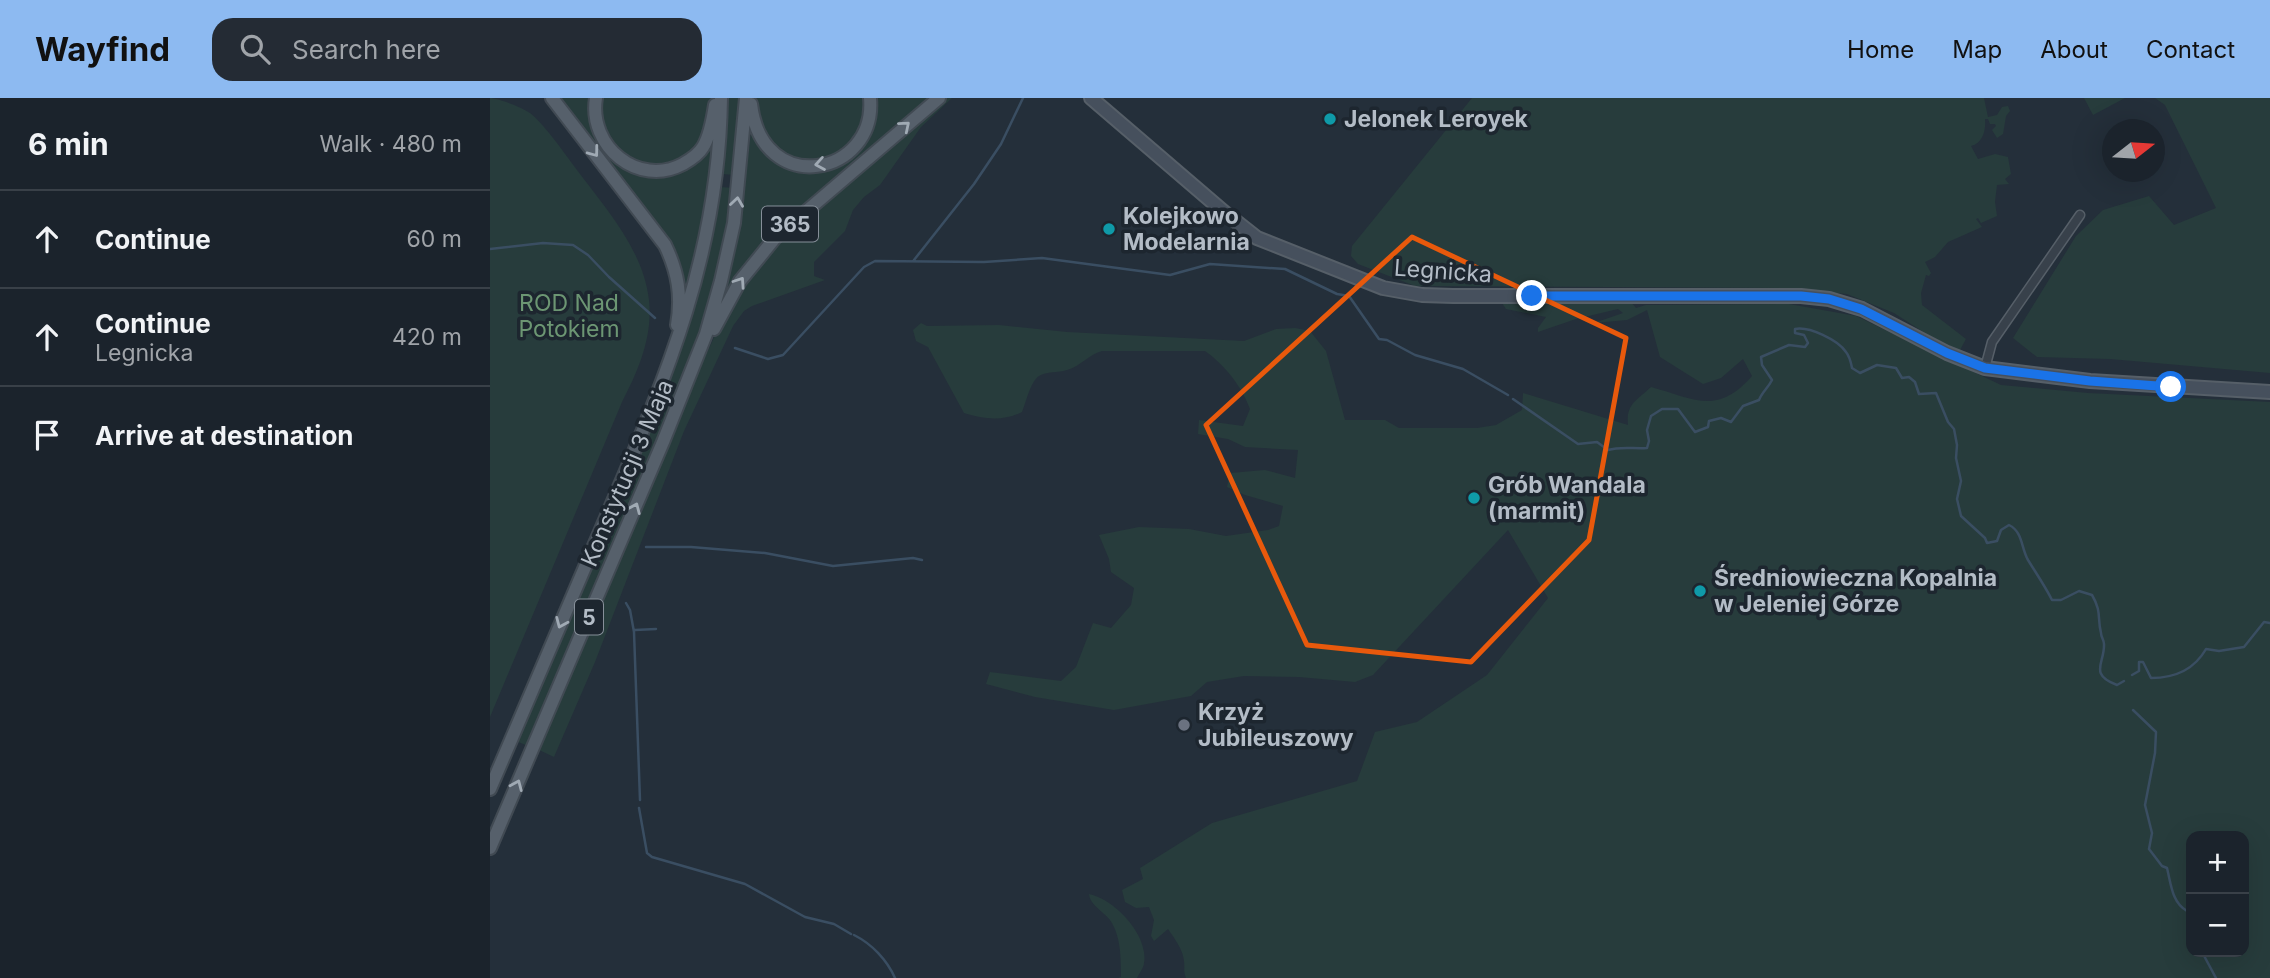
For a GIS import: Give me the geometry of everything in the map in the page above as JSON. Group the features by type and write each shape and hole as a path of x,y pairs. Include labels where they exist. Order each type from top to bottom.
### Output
{"main road":[{"path":"552,98 665,245 675,267 679,285 679,314 664,380"},
{"path":"596,98 596,121 614,155 637,168 658,171 680,166 702,149 718,98"},
{"name":"Konstytucji 3 Maja","path":"490,789 494,770 664,380 693,295 709,223 716,173 718,98"},
{"path":"748,98 756,130 769,150 790,163 813,166 837,160 856,145 867,126 870,98"},
{"name":"Konstytucji 3 Maja","path":"490,848 706,334 728,252 748,98"},
{"name":"365","path":"686,386 729,299 765,249 807,209 939,98"},
{"name":"Legnicka","path":"1091,98 1257,237 1383,288 1422,295 1453,296 1819,298 1878,316 1947,353 1985,368 2090,381 2270,392"}],"street":[{"path":"1985,368 1992,342 2080,215"}],"highlighted area":[{"path":"1412,237 1626,338 1589,540 1471,662 1307,645 1206,425"}],"green space":[{"name":"ROD Nad Potokiem","path":"490,98 530,113 553,138 609,213 639,263 650,314 639,366 490,717"},
{"path":"558,98 592,98 606,150 615,160 651,175 713,145 703,221 685,295 682,277"},
{"path":"601,98 712,98 708,124 696,148 681,160 661,166 640,164 620,154 603,124 600,114"},
{"path":"727,98 740,98 735,175 722,174"},
{"path":"755,98 866,98 863,125 845,150 825,160 791,159 768,142 755,114"},
{"path":"874,98 932,98 804,206 724,296 739,224 751,133 775,160 844,160"},
{"path":"946,98 952,98 921,127 880,185 853,210 845,231 814,262 814,276 825,280 752,306 744,311 733,326 684,431 595,662 554,757 537,749 691,388 721,322 743,284 768,252"},
{"path":"1472,98 1984,98 1988,117 1997,115 2002,107 2008,106 2010,111 2006,116 2003,134 1997,138 1992,130 1995,124 1990,124 1988,119 1985,119 1983,136 1971,146 1978,159 1995,154 2008,157 2011,174 2005,179 2009,184 1997,185 1997,216 1981,223 1976,219 1982,227 1948,242 1935,257 1925,262 1931,273 1926,275 1921,293 1922,305 1966,339 1960,350 1942,344 1894,313 1847,294 1783,288 1415,286 1358,264 1351,256 1352,246"},
{"path":"2084,98 2125,98 2093,115"},
{"path":"2155,98 2270,98 2270,373 2110,359 2037,357 2013,338 2076,236 2103,210 2149,196 2174,225 2216,208 2165,105"},
{"path":"720,187 734,188 723,251 704,321 682,384 528,746 516,741 684,339 710,245"},
{"path":"1626,301 1636,308 1646,305 1789,304 1856,316 2001,385 2088,393 2270,402 2270,978 1186,978 1182,952 1168,929 1154,941 1151,936 1154,920 1149,907 1136,908 1125,902 1122,890 1143,879 1140,868 1212,823 1357,781 1375,732 1417,722 1487,675 1548,598 1508,530 1373,675 1355,682 1244,676 1207,682 1191,696 1114,710 1035,697 986,684 990,672 1061,681 1076,667 1093,623 1111,628 1131,605 1134,588 1111,572 1109,559 1099,535 1139,527 1189,529 1226,536 1279,526 1283,506 1227,487 1230,473 1265,470 1295,478 1298,450 1245,447 1228,439 1198,434 1199,420 1243,426 1250,409 1232,377 1205,351 1102,351 1072,368 1039,376 1031,388 1022,412 1007,417 979,417 964,413 928,347 916,341 913,330 921,323 927,326 999,325 1067,332 1244,341 1276,329 1295,328 1310,331 1326,351 1345,420 1385,420 1399,428 1477,428 1496,425 1522,410 1523,393 1628,425 1630,407 1651,387 1693,399 1716,400 1728,396 1752,376 1743,359 1721,378 1703,384 1660,357 1647,310 1627,320 1594,323 1623,313 1618,309 1538,332 1546,317 1506,309 1502,303"},
{"path":"1089,894 1109,903 1135,930 1144,952 1144,965 1137,978 1118,978 1121,977 1121,962 1116,933 1110,920 1094,905"}],"waterway":[{"path":"914,260 974,184 1001,144 1023,98"},
{"path":"490,249 543,243 573,245 588,255 655,318"},
{"path":"735,348 768,359 783,355 864,267 875,261 984,262 1042,258 1170,275 1210,264 1285,269 1337,294 1349,296 1379,339 1387,340 1415,355 1463,369 1508,395"},
{"path":"1513,399 1578,444 1597,442 1608,450 1647,448 1647,430 1651,416 1662,409 1678,409 1695,432 1708,427 1709,421 1721,418 1731,422 1743,406 1759,400 1772,380 1762,365 1761,357 1789,345 1805,347 1808,343 1804,335 1795,333 1795,329 1815,332 1837,343 1847,354 1852,368 1860,373 1877,365 1896,368 1902,378 1909,377 1915,382 1919,394 1936,393 1948,422 1954,429 1961,481 1957,499 1961,516 1987,543 1997,541 2001,530 2009,525 2014,528 2028,560 2052,600 2061,600 2079,591 2092,595 2098,610 2104,643 2100,672 2108,681 2117,685 2124,681"},
{"path":"646,547 691,547 765,553 833,566 913,558 922,560"},
{"path":"626,603 634,632 640,800"},
{"path":"2132,675 2139,671 2139,662 2143,662 2151,678 2176,674 2190,667 2206,649 2219,651 2244,647 2264,622 2270,623"},
{"path":"635,630 656,629"},
{"path":"2133,710 2156,732 2155,753 2145,805 2152,833 2149,849 2162,866 2167,868 2175,898 2186,910"},
{"path":"639,808 647,853 652,857 745,884 805,917 834,924 851,934"},
{"path":"854,935 878,953 895,978"},
{"path":"2205,957 2216,978"}],"place":[{"name":"Jelonek Leroyek","path":"1330,119"},
{"name":"Kolejkowo Modelarnia","path":"1109,229"},
{"name":"Grób Wandala (marmit)","path":"1474,498"},
{"name":"Średniowieczna Kopalnia w Jeleniej Górze","path":"1700,591"},
{"name":"Krzyż Jubileuszowy","path":"1184,725"}],"route":[{"path":"1532,296 1801,296 1829,299 1878,316 1947,353 1985,368 2090,381 2171,387"}]}
